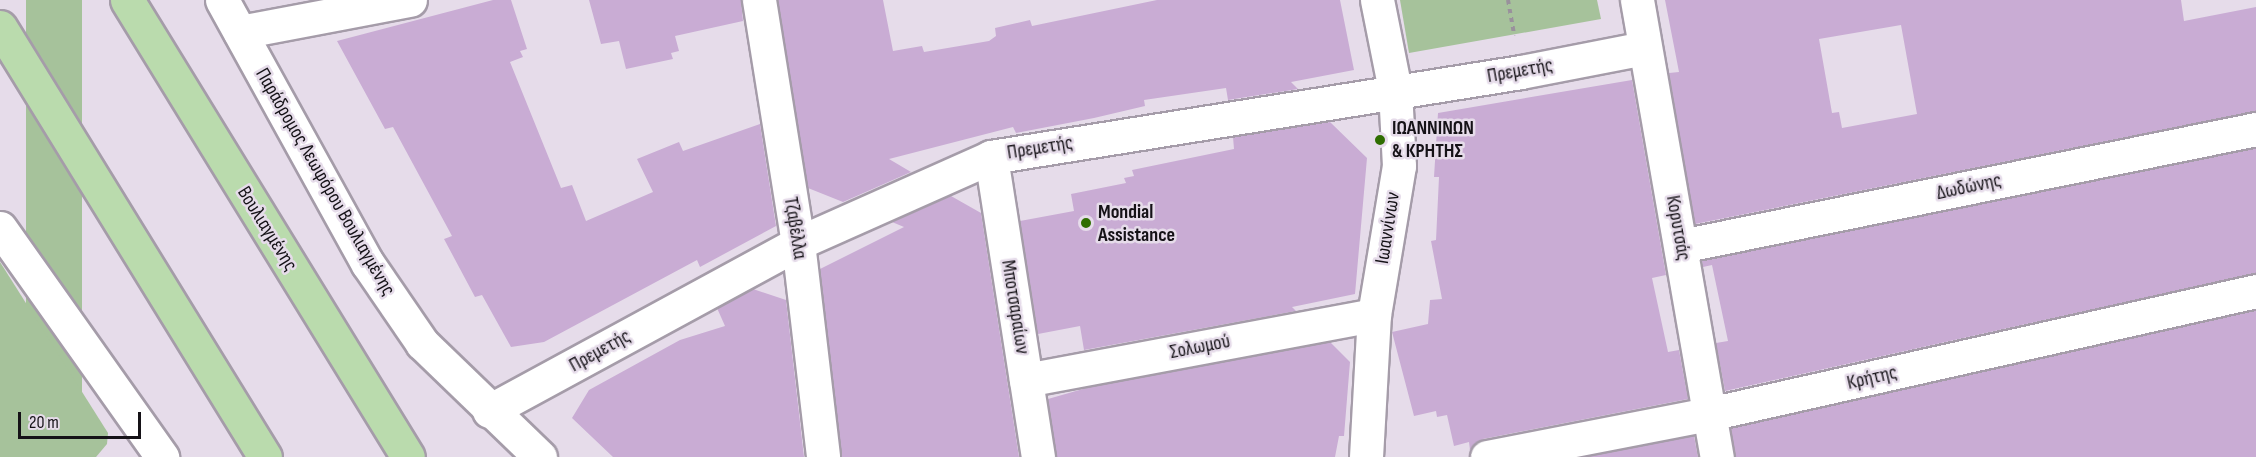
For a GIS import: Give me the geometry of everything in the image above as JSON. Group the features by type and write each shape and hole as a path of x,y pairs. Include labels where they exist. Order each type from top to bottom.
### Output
{"main road":[{"name":"Βουλιαγμένης","path":"126,0 408,457"},
{"path":"0,27 266,457"}],"street":[{"name":"Παράδρομος Λεωφόρου Βουλιαγμένης","path":"222,0 368,264 422,343 489,411 540,457"},
{"path":"240,32 410,0"},
{"name":"Τζαβέλλα","path":"759,0 798,243 823,457"},
{"name":"Ιωαννίνων","path":"1366,457 1374,315 1399,166 1395,90 1377,0"},
{"name":"Κορυτσάς","path":"1637,0 1717,457"},
{"name":"Πρεμετής","path":"489,411 798,243 991,156 1395,90 1521,72 1644,48"},
{"name":"Δωδώνης","path":"1681,246 2256,129"},
{"name":"Μποτσαραίων","path":"991,156 1038,457"},
{"path":"0,228 162,457"},
{"name":"Κρήτης","path":"1487,457 1709,414 2256,291"},
{"name":"Σολωμού","path":"1026,380 1374,315"}],"green space":[{"path":"26,0 82,0 82,457 26,457"},
{"path":"1400,0 1597,0 1601,19 1409,53"},
{"path":"0,262 108,433 107,444 96,457 0,457"}],"building":[{"path":"493,0 511,0 527,49 520,51 523,57 510,62 561,188 572,185 586,221 653,192 637,159 679,142 683,151 760,124 776,226 700,267 697,260 544,342 511,347 482,295 475,297 444,239 452,236 393,127 385,129 337,41"},
{"path":"589,0 741,0 743,21 675,36 679,51 671,53 673,59 626,69 619,41 601,44"},
{"path":"778,0 883,0 893,51 922,46 924,52 989,41 996,36 995,28 1030,20 1032,26 1157,0 1340,0 1354,70 1291,82 1298,89 1228,100 1226,88 1144,100 1145,106 1094,118 1016,133 1013,127 889,159 911,172 843,202 808,188"},
{"path":"1665,0 2181,0 2184,21 2256,7 2256,111 1695,224 1669,73 1679,72","holes":["1901,25 1917,114 1842,128 1839,112 1832,113 1819,39"]},
{"path":"1632,80 1666,275 1652,278 1668,352 1679,350 1688,399 1483,439 1470,450 1469,442 1454,446 1447,415 1437,417 1436,411 1414,416 1392,332 1428,324 1430,300 1442,299 1431,241 1436,240 1439,177 1434,177 1438,113"},
{"path":"1330,122 1367,158 1355,294 1292,307 1296,311 1084,350 1080,326 1038,334 1020,221 1074,211 1071,194 1126,183 1124,178 1134,176 1132,170 1234,149 1233,137"},
{"path":"2256,148 2256,273 1725,391 1716,343 1728,341 1712,265 1703,267 1702,261"},
{"path":"951,196 981,213 1019,457 841,457 820,269 904,227 892,222"},
{"path":"753,289 786,300 804,457 613,457 572,418 589,390 680,340 725,326 717,308"},
{"path":"2256,310 2256,457 1735,457 1731,428"},
{"path":"1330,342 1350,362 1344,436 1339,436 1335,457 1056,457 1048,399 1090,387"},
{"path":"1694,436 1698,457 1586,457"}],"place":[{"name":"ΙΩΑΝΝΙΝΩΝ & ΚΡΗΤΗΣ","path":"1380,140"},
{"name":"Mondial Assistance","path":"1086,223"}]}
